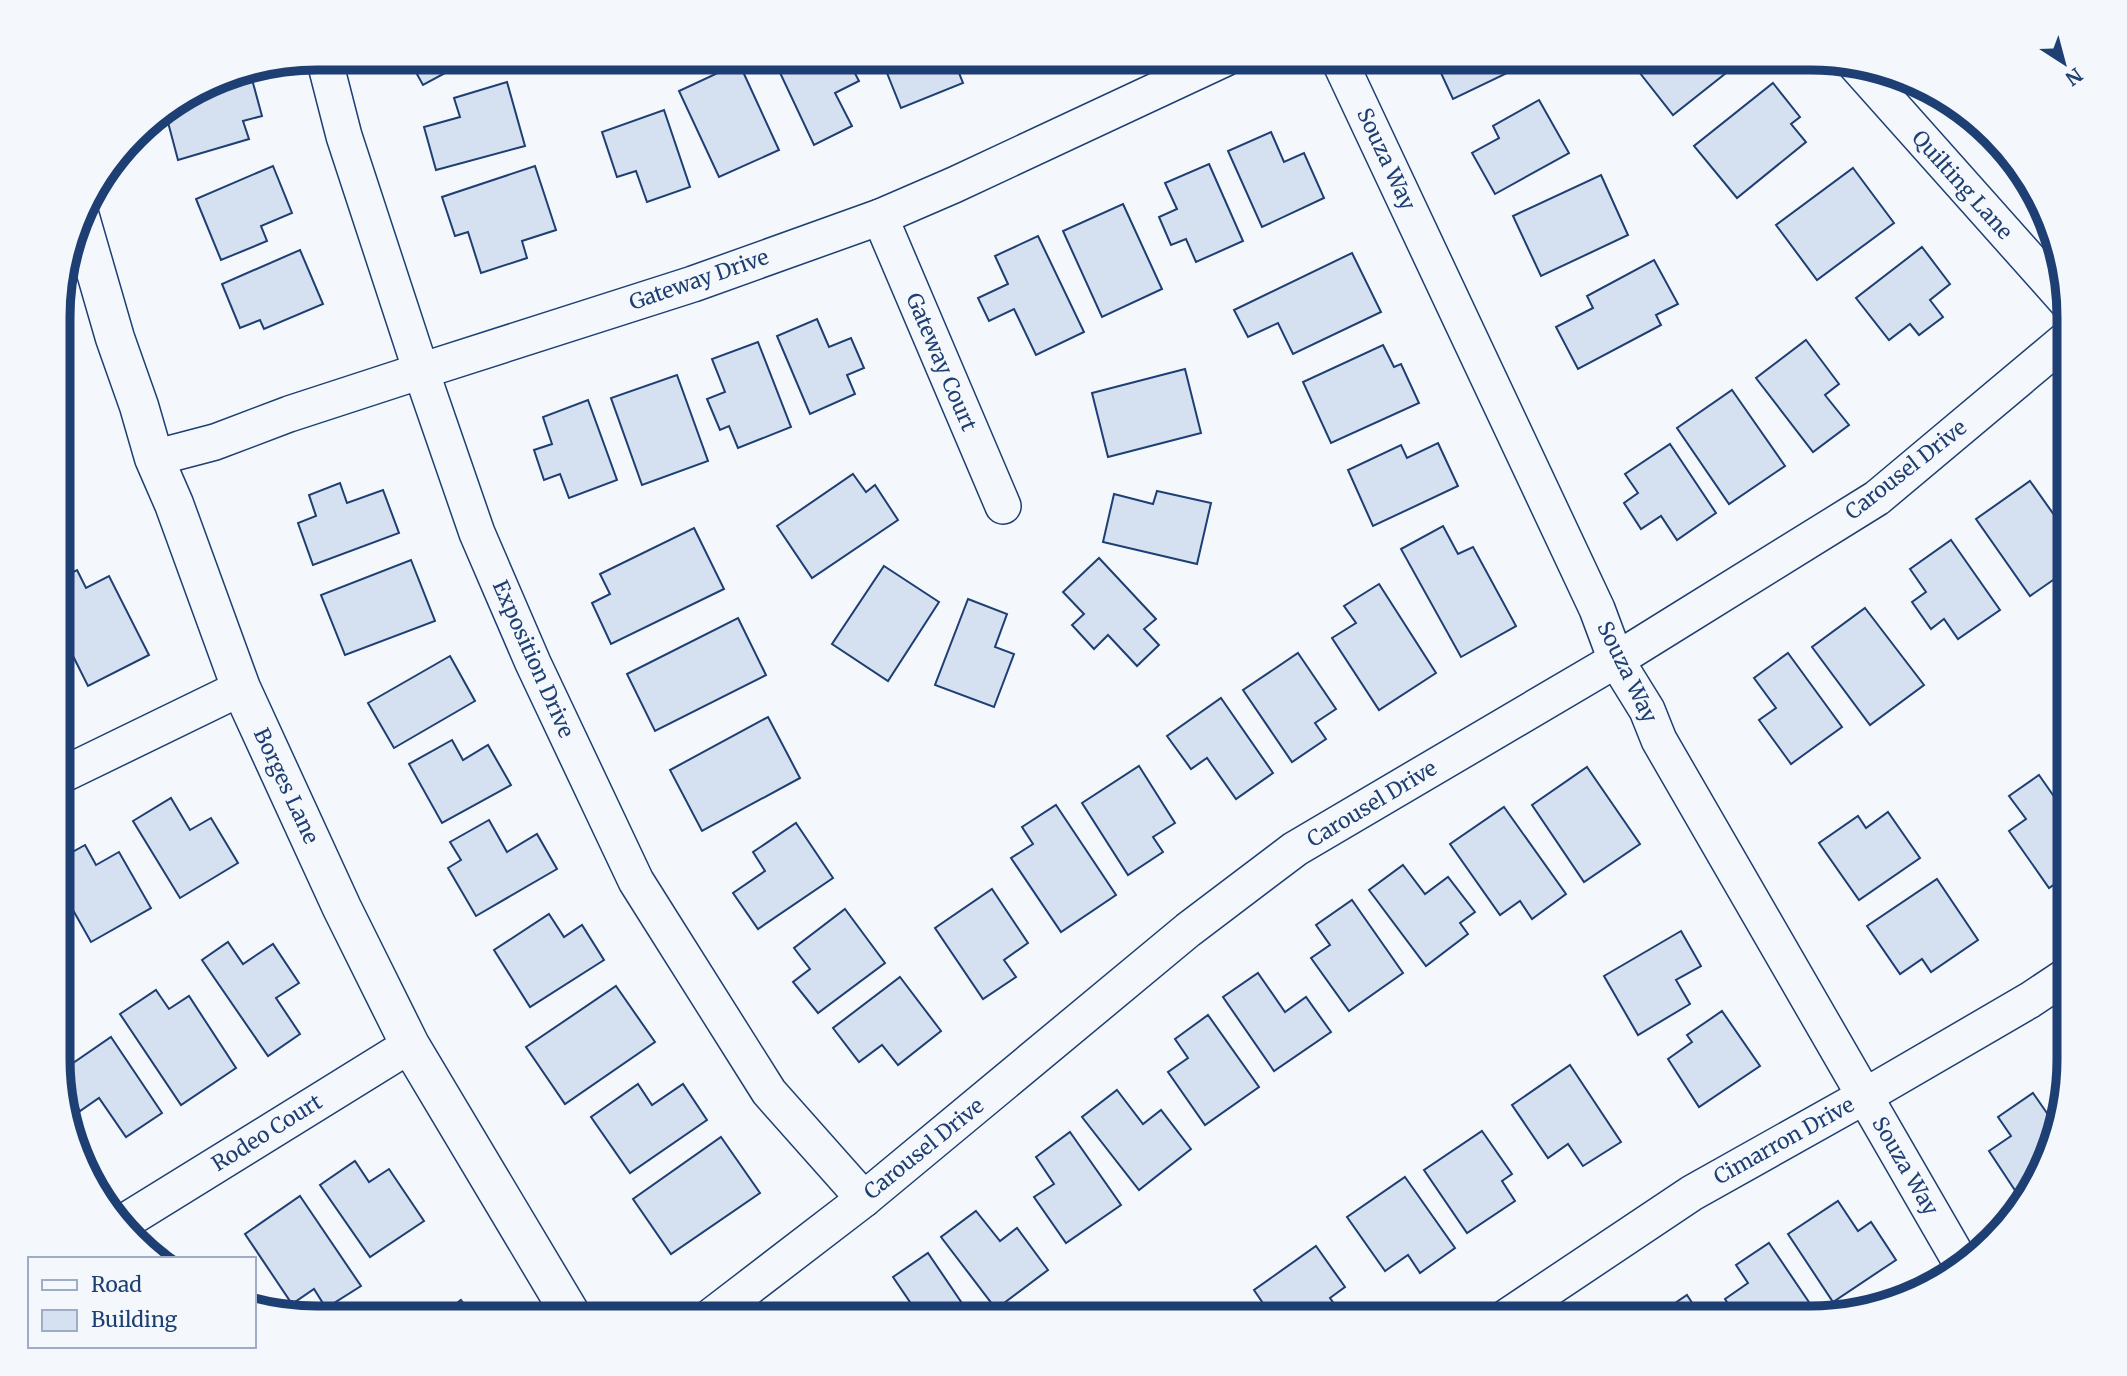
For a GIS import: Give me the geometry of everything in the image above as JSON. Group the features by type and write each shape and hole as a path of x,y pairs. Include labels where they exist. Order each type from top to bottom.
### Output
{"street":[{"name":"Gateway Drive","path":"154,458 215,442 289,414 693,284 880,217 1199,70"},
{"name":"Souza Way","path":"1344,70 1597,609 1616,660 1957,1257"},
{"name":"Exposition Drive","path":"327,71 344,136 477,533 533,663 636,881 769,1092 864,1199"},
{"name":"Quilting Lane","path":"1866,77 2055,289"},
{"name":"Gateway Court","path":"880,217 1003,506"},
{"name":"Borges Lane","path":"85,234 114,338 139,406 154,458 174,504 241,688 342,908 410,1045 566,1306"},
{"name":"Carousel Drive","path":"725,1306 864,1199 1188,930 1295,849 1616,660 1877,498 2056,348"},
{"path":"70,771 241,688"},
{"name":"Cimarron Drive","path":"1524,1305 1692,1193 1865,1096 2057,982"},
{"name":"Rodeo Court","path":"129,1219 410,1045"}],"building":[{"path":"1440,70 1513,70 1453,99"},
{"path":"1638,70 1730,70 1673,115"},
{"path":"415,71 449,71 423,85"},
{"path":"722,71 743,71 779,150 719,177 679,91"},
{"path":"779,71 854,71 859,81 835,93 852,126 814,145"},
{"path":"886,71 958,71 963,83 901,108"},
{"path":"252,78 262,116 243,121 249,139 178,160 168,121 208,95"},
{"path":"507,82 525,146 436,170 424,127 460,117 454,98"},
{"path":"1773,83 1800,117 1791,124 1806,142 1737,198 1694,146"},
{"path":"1539,100 1569,153 1495,194 1472,153 1499,138 1493,126"},
{"path":"664,110 690,187 647,202 636,171 617,177 602,132"},
{"path":"1271,132 1284,162 1304,153 1324,198 1262,227 1228,151"},
{"path":"1209,164 1243,241 1196,262 1186,239 1171,245 1159,217 1177,209 1165,183"},
{"path":"273,166 292,213 261,226 267,241 221,260 196,199"},
{"path":"535,166 556,230 522,241 527,258 481,273 468,232 455,236 442,197"},
{"path":"1853,168 1894,223 1817,280 1776,225"},
{"path":"1601,175 1628,235 1541,276 1513,216"},
{"path":"1123,204 1162,289 1102,317 1063,231"},
{"path":"1038,236 1084,332 1036,355 1014,309 989,321 978,298 1008,284 995,256"},
{"path":"1922,247 1950,284 1930,300 1943,317 1919,335 1910,324 1889,340 1856,298"},
{"path":"300,250 323,304 264,329 260,320 240,328 222,284"},
{"path":"1352,253 1381,312 1293,354 1278,323 1248,337 1234,310"},
{"path":"1654,260 1678,304 1656,315 1661,325 1578,369 1556,327 1593,308 1587,296"},
{"path":"817,319 829,347 851,338 864,368 847,375 855,394 810,414 777,336"},
{"path":"1806,340 1839,384 1825,395 1849,425 1813,452 1756,378"},
{"path":"758,342 791,427 738,448 729,426 720,430 707,399 725,392 712,359"},
{"path":"1383,345 1394,367 1401,364 1419,403 1331,443 1303,382"},
{"path":"1185,369 1201,433 1108,457 1092,393"},
{"path":"677,375 708,461 642,485 611,398"},
{"path":"1732,390 1785,466 1729,504 1677,428"},
{"path":"588,400 617,480 569,498 560,474 544,480 534,450 552,444 543,417"},
{"path":"1438,443 1458,486 1373,526 1348,470 1401,445 1407,458"},
{"path":"1670,444 1716,513 1677,540 1661,516 1641,529 1624,503 1638,493 1625,474"},
{"path":"853,474 866,492 875,485 898,520 812,578 777,526"},
{"path":"2030,481 2056,518 2056,578 2030,596 1976,519"},
{"path":"340,483 347,503 383,490 399,533 313,565 298,523 316,516 309,495"},
{"path":"1157,491 1211,503 1197,564 1103,542 1114,494 1153,504"},
{"path":"1443,526 1458,554 1473,547 1516,626 1461,657 1401,549"},
{"path":"694,528 724,589 611,644 592,603 610,594 600,574"},
{"path":"1951,540 2000,610 1958,639 1944,619 1931,629 1912,602 1926,592 1910,569"},
{"path":"1099,558 1156,619 1144,629 1159,645 1137,666 1108,635 1094,649 1072,625 1084,614 1063,592"},
{"path":"411,560 435,621 345,655 321,595"},
{"path":"884,566 939,602 888,681 832,644"},
{"path":"77,570 86,588 109,576 149,655 88,686 70,650 70,574"},
{"path":"1379,584 1436,673 1379,710 1332,638 1356,623 1344,606"},
{"path":"968,599 1007,614 995,647 1014,654 994,707 935,685"},
{"path":"1865,608 1924,685 1870,725 1812,647"},
{"path":"738,618 766,675 655,731 627,674"},
{"path":"1298,653 1336,709 1315,723 1326,739 1292,762 1243,690"},
{"path":"1788,653 1842,727 1791,764 1759,720 1776,708 1754,678"},
{"path":"450,656 475,701 394,748 368,703"},
{"path":"1221,698 1273,773 1236,799 1207,758 1191,769 1167,736"},
{"path":"768,717 800,778 702,831 670,770"},
{"path":"452,740 463,760 488,745 511,785 442,823 409,764"},
{"path":"1139,766 1175,823 1153,837 1163,852 1128,875 1082,803"},
{"path":"1587,767 1640,844 1584,882 1532,805"},
{"path":"2039,775 2057,800 2057,883 2049,888 2009,831 2026,819 2009,796"},
{"path":"171,798 190,830 211,818 238,863 180,898 133,821"},
{"path":"1056,805 1116,895 1061,932 1011,858 1033,844 1022,827"},
{"path":"1504,807 1566,894 1532,919 1520,901 1500,915 1450,844"},
{"path":"1888,812 1920,858 1859,900 1819,843 1858,816 1866,828"},
{"path":"489,820 507,852 537,834 557,869 476,916 448,868 461,860 450,842"},
{"path":"796,823 833,878 758,929 733,893 765,871 753,852"},
{"path":"85,845 96,865 119,852 151,908 91,942 70,905 70,853"},
{"path":"1403,865 1425,894 1448,877 1475,912 1460,923 1468,934 1426,966 1369,890"},
{"path":"1937,879 1978,940 1931,972 1922,959 1900,974 1867,926"},
{"path":"992,889 1028,943 1004,960 1016,977 983,999 935,928"},
{"path":"1352,900 1403,973 1349,1011 1311,958 1330,945 1316,925"},
{"path":"845,909 885,963 818,1013 793,982 810,969 794,948"},
{"path":"549,914 564,937 582,925 604,960 530,1007 494,950"},
{"path":"1681,931 1701,966 1676,980 1690,1004 1638,1035 1604,976"},
{"path":"228,942 243,964 273,944 299,983 276,998 300,1034 268,1056 202,960"},
{"path":"1258,973 1285,1012 1306,997 1331,1032 1274,1071 1223,997"},
{"path":"900,977 941,1031 898,1065 882,1045 859,1062 833,1028"},
{"path":"616,986 655,1042 565,1104 526,1047"},
{"path":"156,990 169,1009 189,996 236,1068 181,1105 120,1014"},
{"path":"1722,1011 1760,1066 1699,1107 1668,1059 1692,1042 1687,1035"},
{"path":"1208,1015 1259,1087 1205,1125 1168,1072 1188,1058 1175,1039"},
{"path":"111,1037 162,1113 126,1137 99,1098 80,1111 74,1102 70,1065"},
{"path":"1570,1065 1621,1142 1583,1166 1568,1144 1548,1158 1512,1105"},
{"path":"638,1084 652,1105 683,1084 707,1120 630,1173 591,1117"},
{"path":"1117,1090 1143,1124 1161,1110 1191,1149 1139,1190 1082,1117"},
{"path":"2033,1093 2050,1118 2032,1168 2017,1193 1989,1151 2011,1136 1998,1117"},
{"path":"1482,1131 1512,1174 1502,1181 1515,1201 1467,1233 1424,1170"},
{"path":"1070,1132 1121,1205 1066,1243 1034,1197 1054,1184 1036,1157"},
{"path":"721,1137 760,1193 671,1254 633,1199"},
{"path":"355,1161 369,1182 389,1169 424,1221 370,1257 320,1185"},
{"path":"1405,1177 1455,1248 1420,1273 1408,1255 1385,1271 1347,1217"},
{"path":"300,1196 361,1286 329,1306 325,1306 314,1289 292,1304 245,1234"},
{"path":"1838,1201 1858,1231 1871,1222 1896,1260 1833,1302 1788,1234"},
{"path":"976,1211 1000,1241 1017,1228 1048,1270 1001,1306 993,1306 941,1237"},
{"path":"1769,1243 1811,1305 1729,1305 1725,1299 1748,1283 1736,1265"},
{"path":"1316,1246 1345,1287 1330,1298 1335,1305 1264,1305 1254,1290"},
{"path":"928,1253 964,1306 912,1306 893,1277"},
{"path":"1687,1295 1694,1305 1672,1305"},
{"path":"461,1300 466,1306 453,1306"}]}
